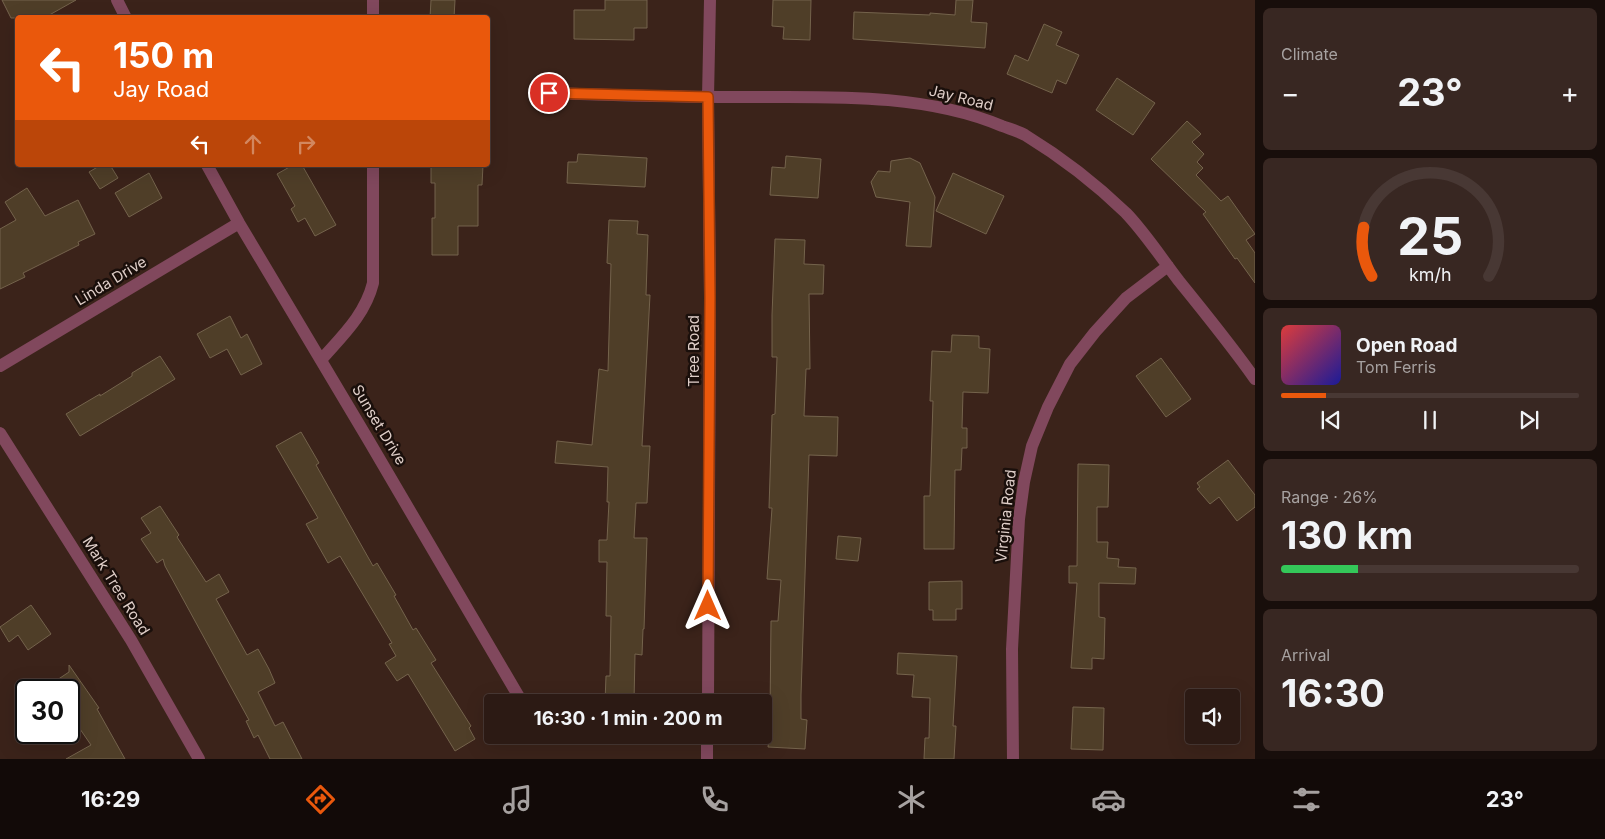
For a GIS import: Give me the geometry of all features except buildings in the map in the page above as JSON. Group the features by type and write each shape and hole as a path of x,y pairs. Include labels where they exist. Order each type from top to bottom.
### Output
{"street":[{"path":"116,0 124,15"},
{"path":"373,0 373,15"},
{"name":"Tree Road","path":"708,694 710,297 708,97 710,0"},
{"name":"Jay Road","path":"549,93 833,98 893,101 933,106 979,116 1024,134 1062,160 1126,214 1151,242 1255,379"},
{"name":"Sunset Drive","path":"208,167 239,223 517,694"},
{"path":"321,360 357,319 369,298 373,283 373,167"},
{"name":"Linda Drive","path":"0,366 239,223"},
{"name":"Virginia Road","path":"1013,759 1012,649 1019,519 1024,482 1032,446 1048,407 1070,364 1095,332 1126,298 1168,266"},
{"name":"Mark Tree Road","path":"0,432 131,640 199,759"},
{"path":"707,744 707,759"}],"route":[{"path":"549,93 708,97 710,297 708,606"}]}
